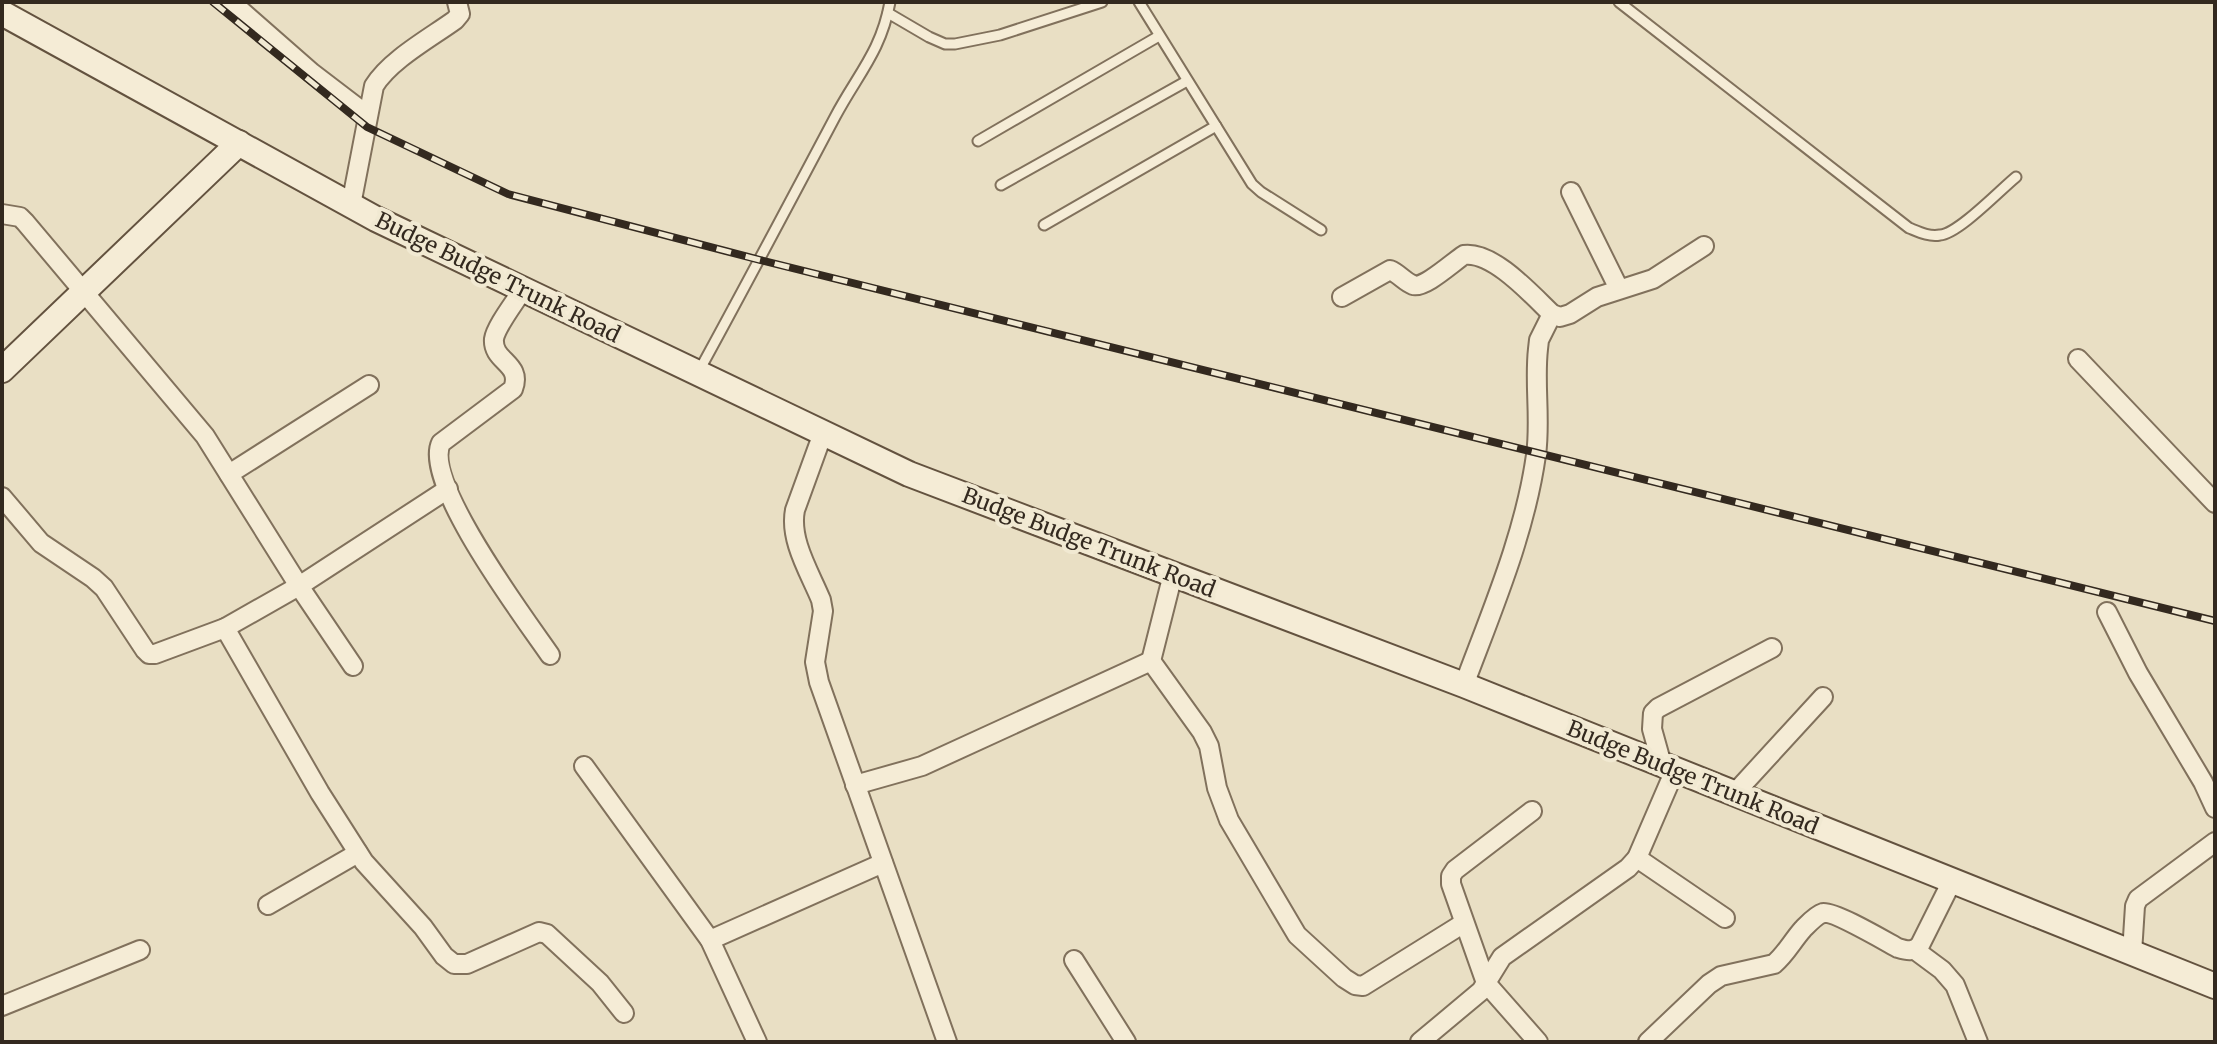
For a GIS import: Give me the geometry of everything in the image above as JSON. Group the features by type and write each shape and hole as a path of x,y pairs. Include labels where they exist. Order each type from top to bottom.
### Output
{"main road":[{"name":"Budge Budge Trunk Road","path":"2,13 351,205 909,474 1464,685 2215,986"},
{"path":"2,370 239,143"}],"street":[{"path":"231,2 312,73 367,115"},
{"path":"351,205 374,86 398,61 455,20 460,14 457,2"},
{"path":"1571,192 1619,289"},
{"path":"2,214 20,217 25,222 205,436 353,666"},
{"path":"1342,297 1390,270 1417,286 1470,254 1500,267 1552,314 1560,317 1597,297 1653,279 1704,246"},
{"path":"523,289 495,335 494,343 496,351 515,373 517,380 513,389 441,443 437,450 460,520 550,655"},
{"path":"1464,685 1509,566 1530,486 1537,452 1539,340 1552,314"},
{"path":"2078,359 2215,503"},
{"path":"229,474 369,385"},
{"path":"823,433 793,521 796,538 823,611 815,662 819,682 947,1042"},
{"path":"2,497 41,543 104,588 149,654 168,651 225,628 299,586 448,489"},
{"path":"1173,574 1151,661 1202,732 1209,746 1217,788 1229,820 1297,935 1344,978 1363,986 1464,923"},
{"path":"2107,612 2215,808"},
{"path":"225,628 358,853 423,927 444,956 454,964 467,964 539,932 547,934 600,983 624,1013"},
{"path":"1420,1042 1474,997 1502,957 1618,877 1637,858 1669,767 1652,729 1653,713 1772,648"},
{"path":"855,785 922,766 1151,661"},
{"path":"1734,794 1823,697"},
{"path":"584,766 710,940 757,1042"},
{"path":"1532,811 1455,870 1451,884 1486,983 1538,1042"},
{"path":"2132,953 2138,899 2215,842"},
{"path":"268,905 358,853"},
{"path":"1637,858 1725,918"},
{"path":"710,940 883,863"},
{"path":"1648,1042 1721,976 1774,964 1799,933 1821,913 1843,919 1898,948 1915,950 1952,881"},
{"path":"2,1006 140,950"},
{"path":"1915,950 1942,970 1955,985 1978,1042"},
{"path":"1074,960 1126,1042"}],"lane":[{"path":"1068,2 1075,12"},
{"path":"698,373 837,112 872,56 885,29 889,7 929,37 945,44 1000,35 1102,2"},
{"path":"1139,2 1244,172 1261,192 1321,230"},
{"path":"1619,2 1909,228 1931,236 1944,235 1957,228 2016,177"},
{"path":"978,141 1159,36"},
{"path":"1001,185 1187,81"},
{"path":"1044,225 1216,126"}],"railway":[{"path":"213,2 367,127 508,194 760,260 2215,621"}]}
